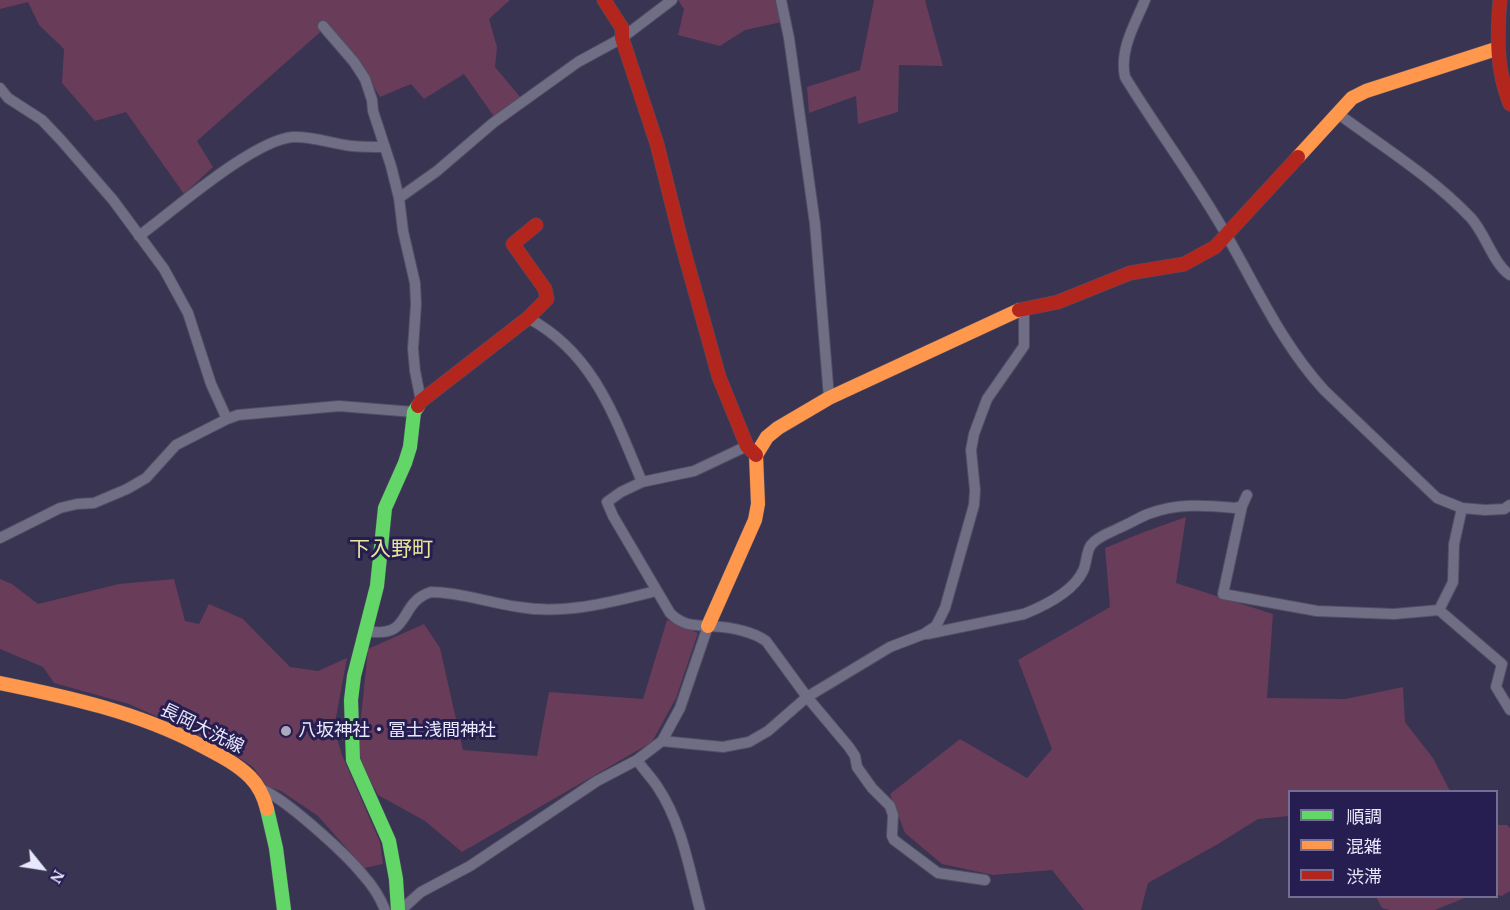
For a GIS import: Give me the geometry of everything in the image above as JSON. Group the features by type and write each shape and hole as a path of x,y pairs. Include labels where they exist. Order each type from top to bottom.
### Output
{"street":[{"path":"400,910 421,892 470,866 597,781 637,760 662,741 680,708 708,626 755,520 758,504 751,451 719,377 657,144 622,38 622,28 604,0"},
{"path":"399,198 437,171 493,123 578,62 622,38 672,0"},
{"path":"782,0 815,224 829,398"},
{"path":"1145,0 1125,52 1123,65 1125,77 1227,235 1282,337 1308,373 1426,490 1437,498 1462,508 1495,509 1510,505"},
{"path":"1500,0 1496,49 1500,77 1509,101"},
{"path":"323,26 354,62 365,79 399,198 403,231 415,283 413,349 418,407 407,455 391,492 383,520 377,586 354,676 351,700 353,760 388,841 400,910"},
{"path":"986,880 938,873 894,840 891,806 872,788 857,767 855,756 849,747 807,697 766,641 744,631 694,626 678,621 670,613 607,502 642,482 694,471 751,451 778,428 829,398 1023,308 1058,302 1130,273 1184,264 1215,247 1352,98 1365,91 1496,49"},
{"path":"0,88 8,98 42,120 113,200 164,269 188,313 211,384 227,419"},
{"path":"1337,112 1455,203 1473,220 1510,275"},
{"path":"139,237 226,170 262,147 280,140 304,137 352,146 385,147"},
{"path":"0,538 60,508 94,503 127,489 146,478 177,445 238,415 339,406 406,410 418,407 504,335 528,318 547,299 545,289 513,244 536,225"},
{"path":"924,634 936,626 945,608 974,505 975,490 971,450 974,434 987,399 1024,346 1023,308"},
{"path":"528,318 544,326 592,375 606,398 642,482"},
{"path":"1247,495 1242,506 1222,594 1317,611 1394,614 1438,610 1502,664"},
{"path":"662,741 716,747 743,744 759,737 807,697 890,647 924,634 1024,614 1037,609 1064,592 1077,580 1083,571 1092,543 1148,514 1182,506 1235,508 1242,506"},
{"path":"1438,610 1453,582 1454,544 1462,508"},
{"path":"367,631 383,634 392,631 400,624 415,601 431,592 521,608 551,609 593,605 657,591"},
{"path":"1510,654 1502,664 1496,687 1510,710"},
{"name":"長岡大洗線","path":"0,683 111,709 145,721 224,757 246,773 260,789 271,826 284,910"},
{"path":"637,760 657,786 674,818 700,910"},
{"path":"260,789 269,792 293,811 362,873 374,888 385,910"}],"shaded area":[{"path":"0,0 510,0 489,19 497,47 495,67 521,98 495,118 464,74 424,99 411,84 380,97 357,59 326,27 197,141 213,167 184,194 126,112 95,121 62,83 64,49 39,25 28,2 0,9"},
{"path":"678,0 775,0 782,22 745,30 720,46 678,35 684,9"},
{"path":"874,0 925,0 943,66 899,65 898,112 858,124 856,96 809,113 807,87 860,70"},
{"path":"1186,517 1176,583 1273,614 1267,698 1345,699 1403,687 1405,722 1433,758 1449,790 1288,790 1288,816 1258,819 1148,883 1141,910 1084,910 1052,870 993,875 942,864 905,833 890,794 960,739 1027,778 1052,749 1018,660 1110,607 1105,548"},
{"path":"0,579 12,584 38,604 119,584 174,579 185,621 199,624 209,604 243,619 290,667 318,671 347,658 334,728 342,755 380,842 383,864 364,868 318,816 281,791 266,786 253,767 218,744 129,704 54,683 43,667 0,649"},
{"path":"667,620 698,633 676,698 652,742 462,852 425,821 378,795 357,757 368,649 424,624 440,648 463,750 537,756 549,692 643,699"},
{"path":"1498,825 1507,825 1510,828 1510,891 1502,896 1498,895"},
{"path":"1377,898 1465,898 1435,910 1382,908"}],"traffic: fast":[{"path":"398,910 396,879 389,841 353,760 351,700 354,676 377,586 385,508 405,463 410,447 414,412 418,406"},
{"path":"267,809 276,848 284,910"}],"traffic: slow":[{"path":"1298,157 1352,98 1366,91 1496,49"},
{"path":"708,626 755,520 758,504 756,455 767,437 829,398 1019,310"},
{"path":"0,683 102,707 176,733 220,755 245,772 259,788 267,809"}],"traffic: jam":[{"path":"604,0 622,28 622,38 657,144 719,377 747,446 756,455"},
{"path":"1500,0 1498,27 1500,65 1510,104"},
{"path":"1019,310 1058,302 1130,273 1184,264 1215,247 1298,157"},
{"path":"418,406 421,401 528,318 547,299 545,289 513,244 536,225"}],"place":[{"name":"八坂神社・冨士浅間神社","path":"286,731"}],"district":[{"name":"下入野町","path":"391,550"}]}
